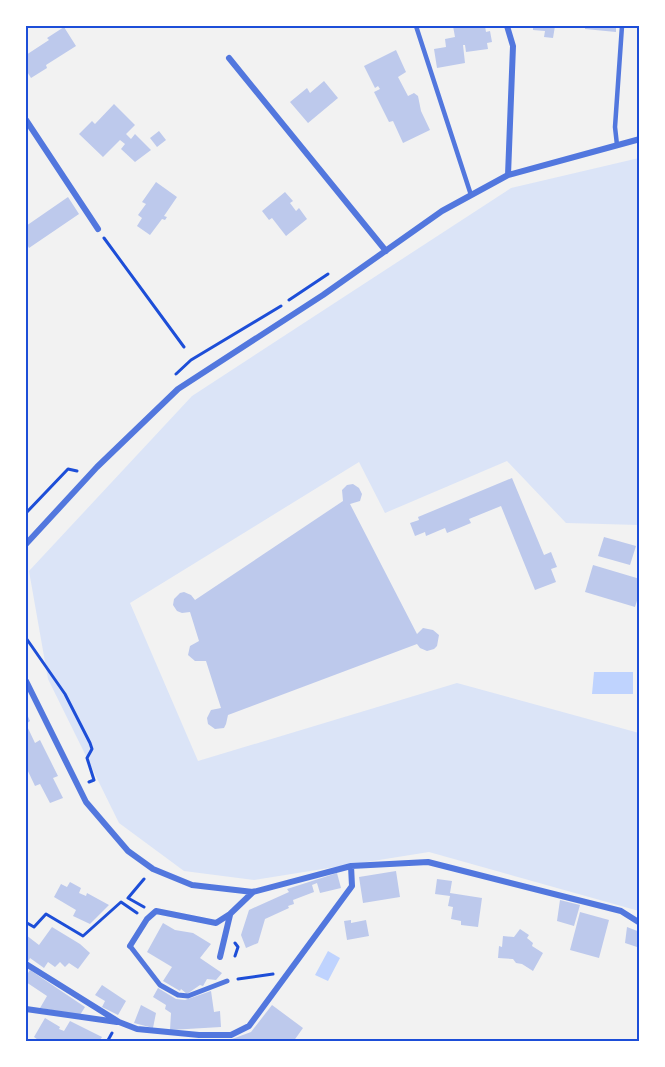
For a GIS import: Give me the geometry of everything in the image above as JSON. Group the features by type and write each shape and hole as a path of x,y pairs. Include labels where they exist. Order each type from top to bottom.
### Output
{"street":[{"path":"507,26 513,46 508,175"},
{"path":"229,58 386,251"},
{"path":"26,120 98,229"},
{"path":"26,544 97,467 178,389 323,295 442,211 508,175 639,139"},
{"path":"26,681 86,802 128,851 153,869 192,885 253,892 351,866 428,862 621,911 639,923"},
{"path":"26,964 119,1022 137,1029 199,1035 231,1035 249,1026 352,886 351,866"},
{"path":"227,981 188,996 177,995 160,985 130,946 147,920 156,911 216,923 230,914 253,892"},
{"path":"220,957 230,914"},
{"path":"26,1009 119,1022"}],"lane":[{"path":"416,26 471,195"},
{"path":"616,145 615,127 622,26"}],"path":[{"path":"98,229 184,347"},
{"path":"26,638 65,694 92,749 87,758 94,780 77,787"},
{"path":"153,869 128,898 153,913"},
{"path":"26,924 33,927 46,914 83,936 121,902 147,920"},
{"path":"226,933 238,947 234,958"},
{"path":"227,981 267,974 288,975"}],"shaded area":[{"path":"639,158 639,525 566,523 507,461 385,513 359,462 130,603 198,761 457,683 639,733 639,911 429,852 254,880 184,871 119,823 48,679 29,571 192,396 511,188"}],"water":[{"path":"594,672 633,672 633,694 592,694"},
{"path":"328,951 340,958 328,981 315,975"}],"building":[{"path":"453,26 485,26 486,32 490,31 492,42 487,43 488,49 466,52 465,45 463,45 465,63 437,68 434,49 446,47 445,39 455,37"},
{"path":"533,26 555,26 553,38 544,37 545,31 533,30"},
{"path":"585,26 616,26 616,32 585,29"},
{"path":"64,27 76,46 46,65 47,68 31,78 26,70 26,55"},
{"path":"396,50 406,72 398,77 408,96 414,93 418,96 421,111 430,130 403,143 393,121 389,122 374,92 380,89 378,86 375,88 364,66"},
{"path":"324,81 338,98 308,123 290,102 307,88 310,93"},
{"path":"114,104 135,125 126,134 131,139 135,134 151,150 135,162 121,149 125,144 120,140 103,157 79,134 92,121 95,124"},
{"path":"159,131 166,140 157,147 150,138"},
{"path":"156,182 177,197 164,216 167,217 165,220 162,219 150,235 137,226 142,218 138,215 146,204 142,202"},
{"path":"285,192 293,201 290,203 296,211 299,208 307,219 286,236 272,218 269,220 262,211"},
{"path":"68,197 79,214 29,248 26,242 26,226"},
{"path":"512,478 544,555 551,552 557,567 551,569 556,582 535,590 501,506 469,519 471,523 447,533 445,528 426,536 425,532 415,536 410,523 419,520 418,517"},
{"path":"353,484 362,494 360,501 350,504 417,634 423,628 433,630 439,635 437,646 427,651 417,644 228,715 224,728 215,729 208,724 207,718 211,710 221,708 206,661 195,661 188,655 190,646 199,641 190,612 177,611 173,605 174,599 184,592 195,600 343,501 342,490 347,485"},
{"path":"604,537 636,546 630,565 598,556"},
{"path":"593,565 640,579 640,591 635,607 585,592"},
{"path":"26,712 30,721 26,724"},
{"path":"26,724 35,743 40,740 58,776 53,778 63,798 50,803 40,784 35,786 26,767"},
{"path":"396,871 400,897 363,903 359,877"},
{"path":"337,873 341,888 320,893 317,883 312,885 314,892 293,900 294,904 288,906 289,908 265,919 258,943 246,948 241,935 249,910 289,892 287,889"},
{"path":"437,879 452,881 450,893 482,898 478,927 461,925 461,921 451,919 453,907 448,906 450,896 435,894"},
{"path":"70,882 81,888 79,893 86,896 87,893 109,905 90,924 73,916 76,910 54,897 61,884 67,887"},
{"path":"560,900 580,905 574,926 557,921"},
{"path":"580,912 609,920 599,958 570,950"},
{"path":"351,920 351,923 366,920 369,936 347,940 344,921"},
{"path":"163,923 175,930 193,933 211,944 200,958 222,973 216,980 207,979 203,986 200,985 187,994 163,981 172,967 147,952"},
{"path":"52,927 90,953 78,969 69,963 65,967 60,962 55,967 48,962 44,968 30,958 28,962 26,960 26,935 39,945"},
{"path":"627,927 640,932 640,948 625,943"},
{"path":"520,929 529,935 527,938 533,943 532,946 543,953 533,971 516,963 513,959 498,958 503,936 514,937"},
{"path":"30,970 85,1007 80,1015 40,1008 47,996 26,982 26,976"},
{"path":"102,985 126,1001 118,1015 102,1007 105,1001 95,995"},
{"path":"158,988 176,999 185,1000 211,991 214,1012 220,1011 221,1027 170,1030 171,1013 165,1009 166,1005 153,997"},
{"path":"141,1005 156,1013 153,1028 134,1023"},
{"path":"272,1005 303,1028 293,1042 224,1042 251,1032"},
{"path":"45,1018 64,1031 70,1021 102,1037 99,1042 79,1040 78,1042 41,1042 34,1037"}]}
